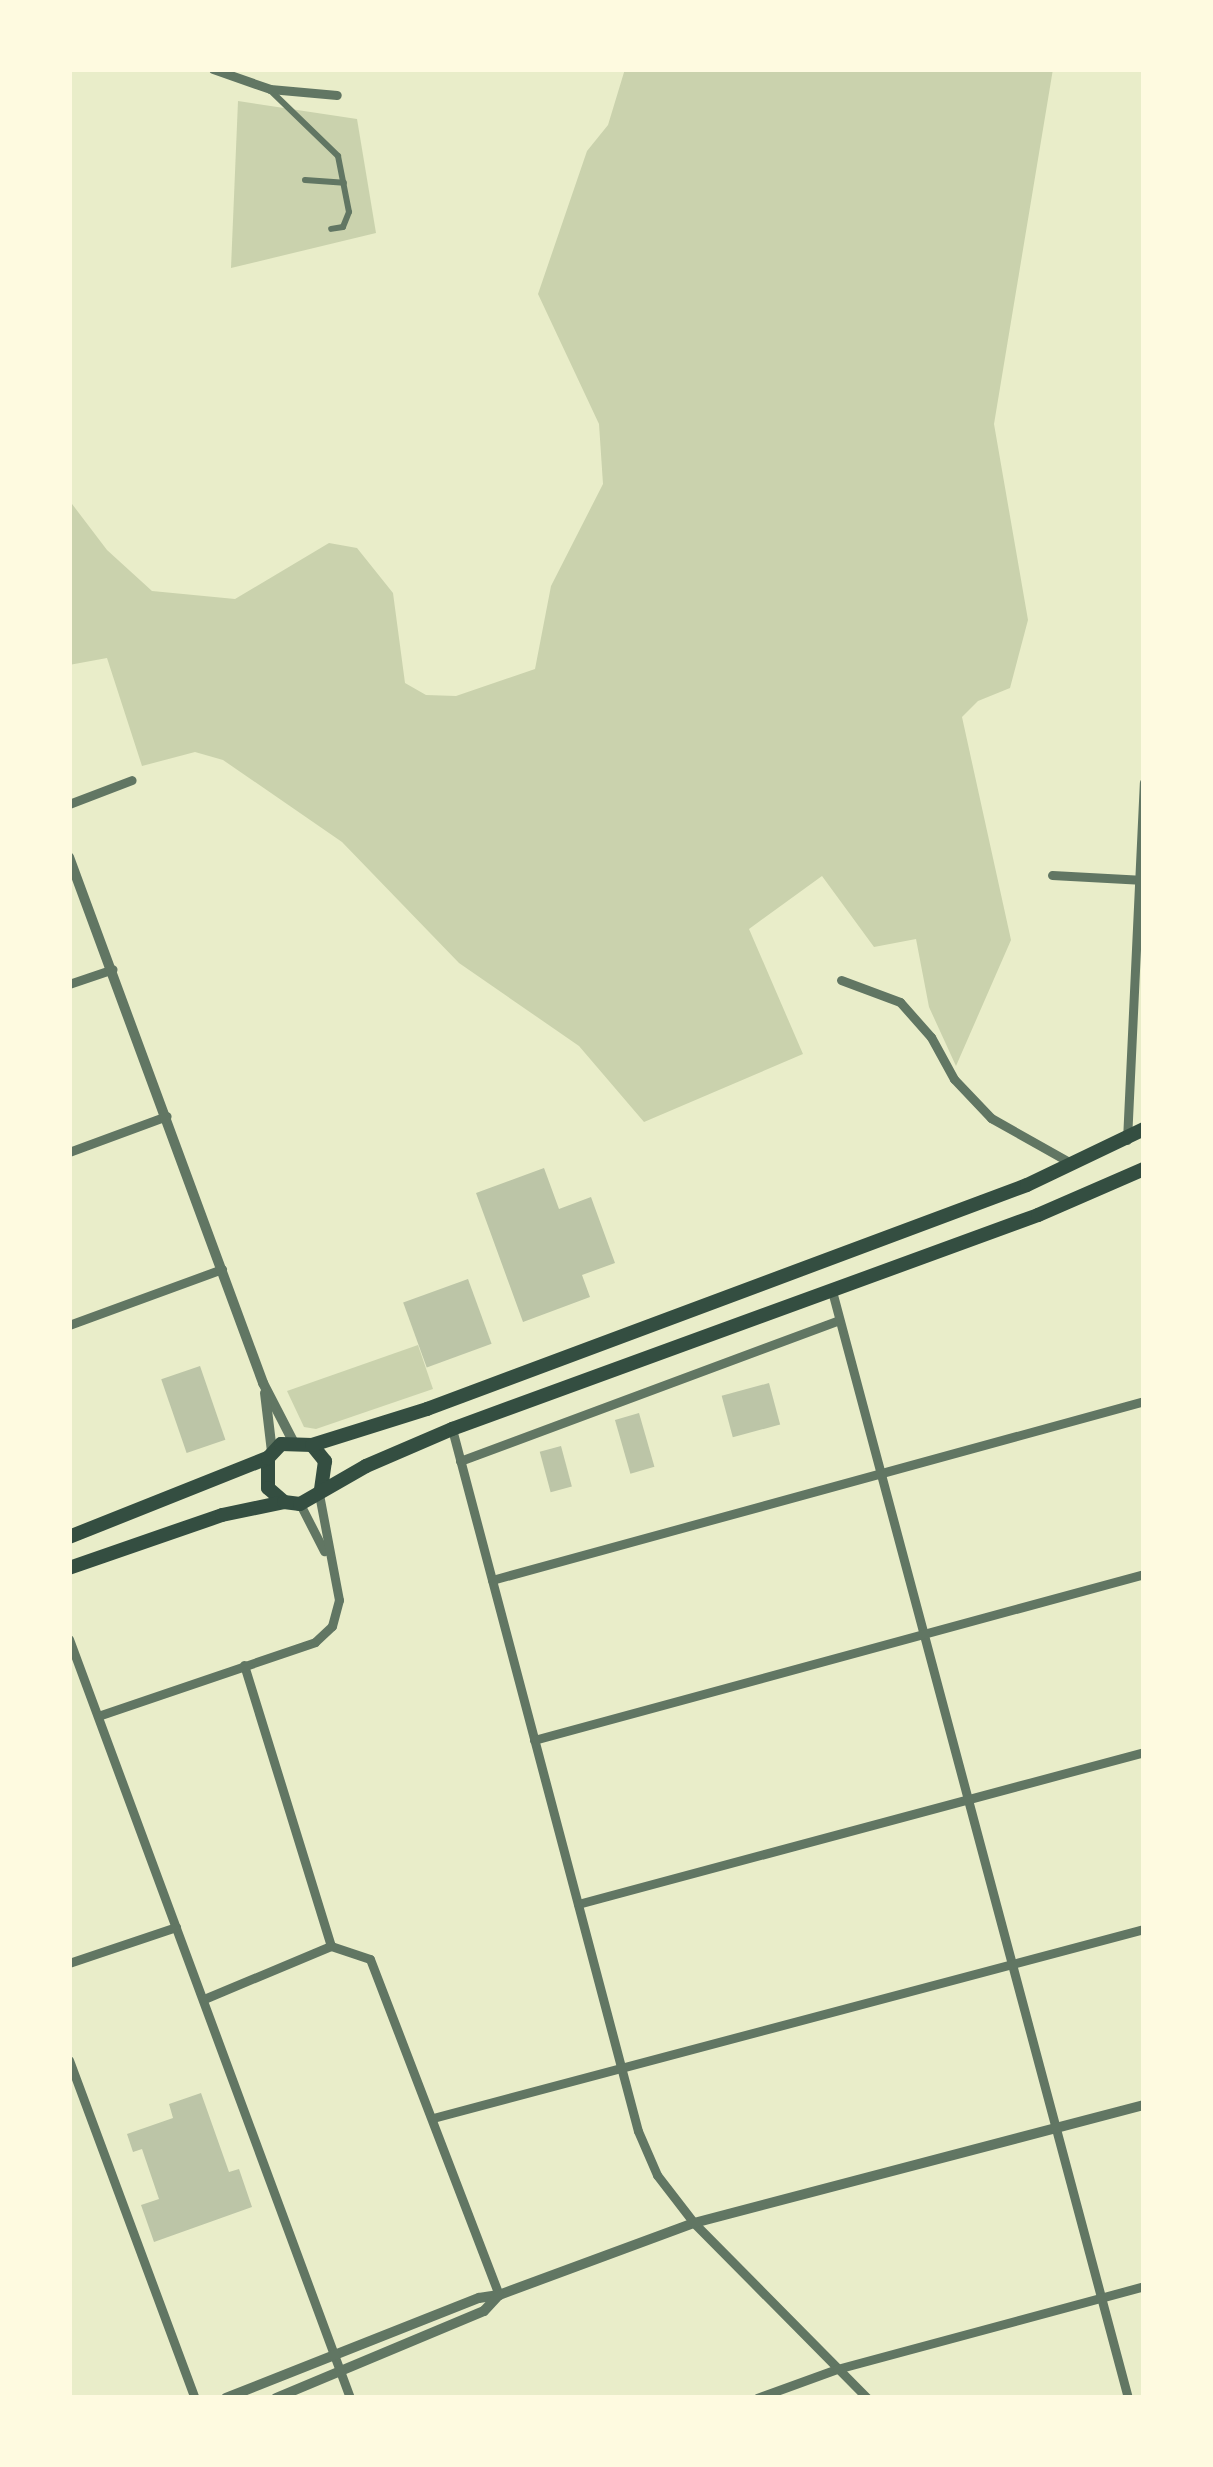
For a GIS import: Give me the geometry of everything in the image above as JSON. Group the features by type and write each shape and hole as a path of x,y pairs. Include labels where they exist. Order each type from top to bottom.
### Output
{"main road":[{"path":"69,1538 270,1455 293,1441 312,1445 427,1409 1076,1165 1144,1129"},
{"path":"69,1568 158,1534 284,1502 300,1504 452,1429 1038,1215 1144,1169"},
{"path":"312,1445 325,1461 320,1492"},
{"path":"270,1455 265,1478 284,1502"}],"street":[{"path":"213,69 270,89 337,94"},
{"path":"270,89 338,156 349,212 343,227 331,229"},
{"path":"305,180 344,183"},
{"path":"69,804 132,780"},
{"path":"1127,1140 1144,782"},
{"path":"69,857 263,1384 293,1441"},
{"path":"1052,875 1142,880"},
{"path":"69,984 112,968"},
{"path":"842,980 899,1003 932,1037 954,1079 991,1118 1076,1165"},
{"path":"69,1152 167,1115"},
{"path":"69,1325 223,1269"},
{"path":"832,1291 1128,2398"},
{"path":"460,1461 839,1320"},
{"path":"263,1384 270,1455"},
{"path":"492,1580 1144,1401"},
{"path":"452,1429 638,2131 657,2175 694,2223 867,2398"},
{"path":"98,1716 315,1642 332,1626 339,1600 320,1492"},
{"path":"300,1504 330,1561"},
{"path":"534,1740 1144,1574"},
{"path":"69,1640 350,2398"},
{"path":"244,1665 332,1946"},
{"path":"578,1904 1144,1752"},
{"path":"69,1963 176,1927"},
{"path":"433,2118 1144,1929"},
{"path":"205,1999 332,1946 370,1959 500,2295"},
{"path":"69,2060 195,2398"},
{"path":"226,2398 479,2297 500,2295 694,2223 1144,2105"},
{"path":"758,2398 837,2369 1144,2286"},
{"path":"276,2398 484,2311 500,2295"}],"green space":[{"path":"625,69 1053,69 994,424 1028,620 1010,688 978,701 962,717 1011,940 956,1066 929,1007 916,939 874,947 822,876 749,929 803,1054 644,1122 579,1046 459,963 342,842 223,760 195,752 142,766 107,658 69,665 69,500 107,550 152,591 235,599 329,543 357,548 393,593 405,683 426,695 456,696 535,669 551,586 603,484 599,424 538,294 587,151 608,125"},
{"path":"238,101 357,119 376,233 231,268"},
{"path":"418,1345 433,1389 316,1429 304,1427 287,1391"}],"building":[{"path":"544,1168 559,1209 591,1197 615,1263 582,1275 590,1297 523,1322 476,1193"},
{"path":"468,1279 492,1344 427,1367 403,1303"},
{"path":"200,1366 225,1440 187,1453 161,1379"},
{"path":"769,1383 780,1425 733,1437 722,1396"},
{"path":"639,1413 654,1467 630,1474 615,1420"},
{"path":"561,1446 572,1487 551,1492 540,1452"},
{"path":"201,2093 229,2172 239,2169 252,2207 154,2242 141,2205 159,2199 142,2149 133,2152 127,2134 173,2118 169,2104"}]}
